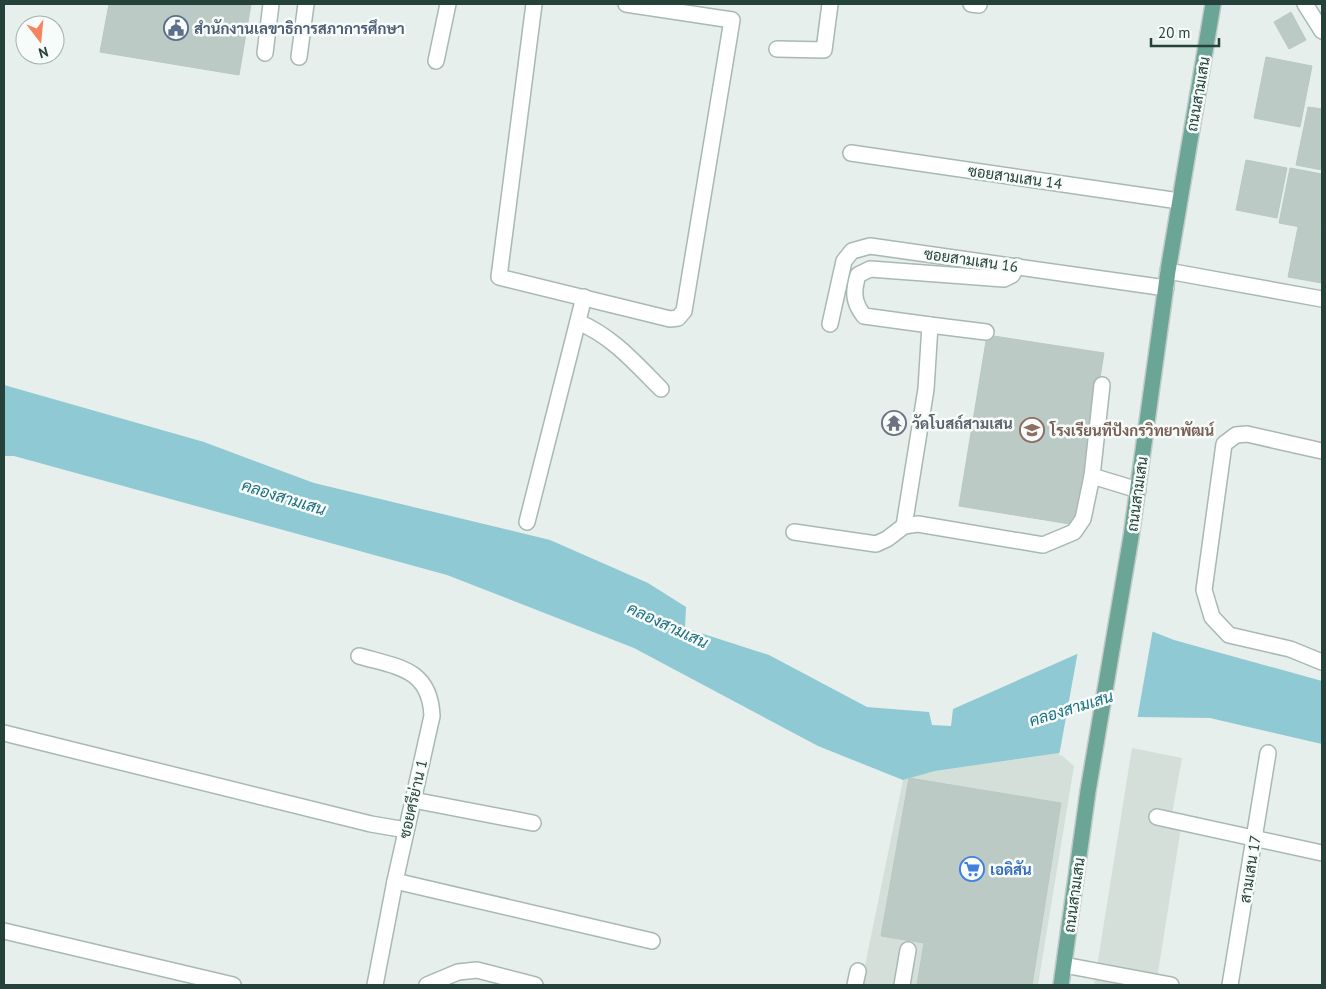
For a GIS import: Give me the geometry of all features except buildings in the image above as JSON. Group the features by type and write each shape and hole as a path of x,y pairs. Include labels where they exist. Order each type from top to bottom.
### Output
{"main road":[{"name":"ถนนสามเสน","path":"1061,985 1088,790 1138,490 1168,271 1213,4"}],"street":[{"path":"265,52 271,4"},
{"path":"298,57 306,4"},
{"path":"436,60 448,4"},
{"path":"534,4 499,277 670,319 678,318 684,311 732,20 626,4"},
{"path":"777,49 824,50 830,4"},
{"path":"1305,4 1322,31"},
{"name":"ซอยสามเสน 14","path":"851,153 1179,201"},
{"name":"ซอยสามเสน 16","path":"830,324 844,261 852,251 870,246 1166,288"},
{"path":"986,332 864,316 856,306 853,290 858,275 870,269 1004,279 1012,275 1017,266"},
{"path":"1168,271 1322,299"},
{"path":"527,522 584,298"},
{"path":"578,322 598,330 621,349 661,389"},
{"path":"904,526 926,389 930,325"},
{"path":"794,532 876,544 887,539 904,526 926,524 1043,545 1074,532 1083,519 1092,476 1102,385"},
{"path":"1322,452 1247,434 1236,435 1224,444 1204,590 1212,617 1229,635 1290,649 1322,662"},
{"path":"1092,476 1138,490"},
{"name":"ซอยศรีย่าน 1","path":"359,656 410,671 424,685 431,702 432,716 395,881 375,985"},
{"path":"4,734 371,824 406,830"},
{"name":"สามเสน 17","path":"1230,985 1268,753"},
{"path":"413,800 533,823"},
{"path":"1158,817 1322,853"},
{"path":"395,881 652,941"},
{"path":"4,931 233,985"},
{"path":"902,985 908,950"},
{"path":"1064,965 1161,984"},
{"path":"427,985 458,972 477,970 535,985"}],"shaded area":[{"path":"1132,748 1182,758 1172,814 1183,815 1156,985 1094,985"},
{"name":"เอดิสัน","path":"1059,753 1074,766 1038,985 861,985 903,780 935,771"}],"water":[{"name":"คลองสามเสน","path":"4,385 204,442 314,483 550,540 648,583 686,607 685,628 769,655 867,707 929,712 932,725 951,726 953,709 1077,654 1146,629 1174,640 1322,681 1322,744 1210,718 1138,717 1059,753 935,771 903,780 818,746 634,648 447,575 14,456 4,456"}],"pier":[{"path":"1147,626 1153,629 1137,720 1059,756 1078,651"}],"place":[{"name":"สำนักงานเลขาธิการสภาการศึกษา","path":"176,28"},
{"name":"วัดโบสถ์สามเสน","path":"894,423"},
{"name":"โรงเรียนทีปังกรวิทยาพัฒน์","path":"1032,430"},
{"name":"เอดิสัน","path":"972,869"}]}
